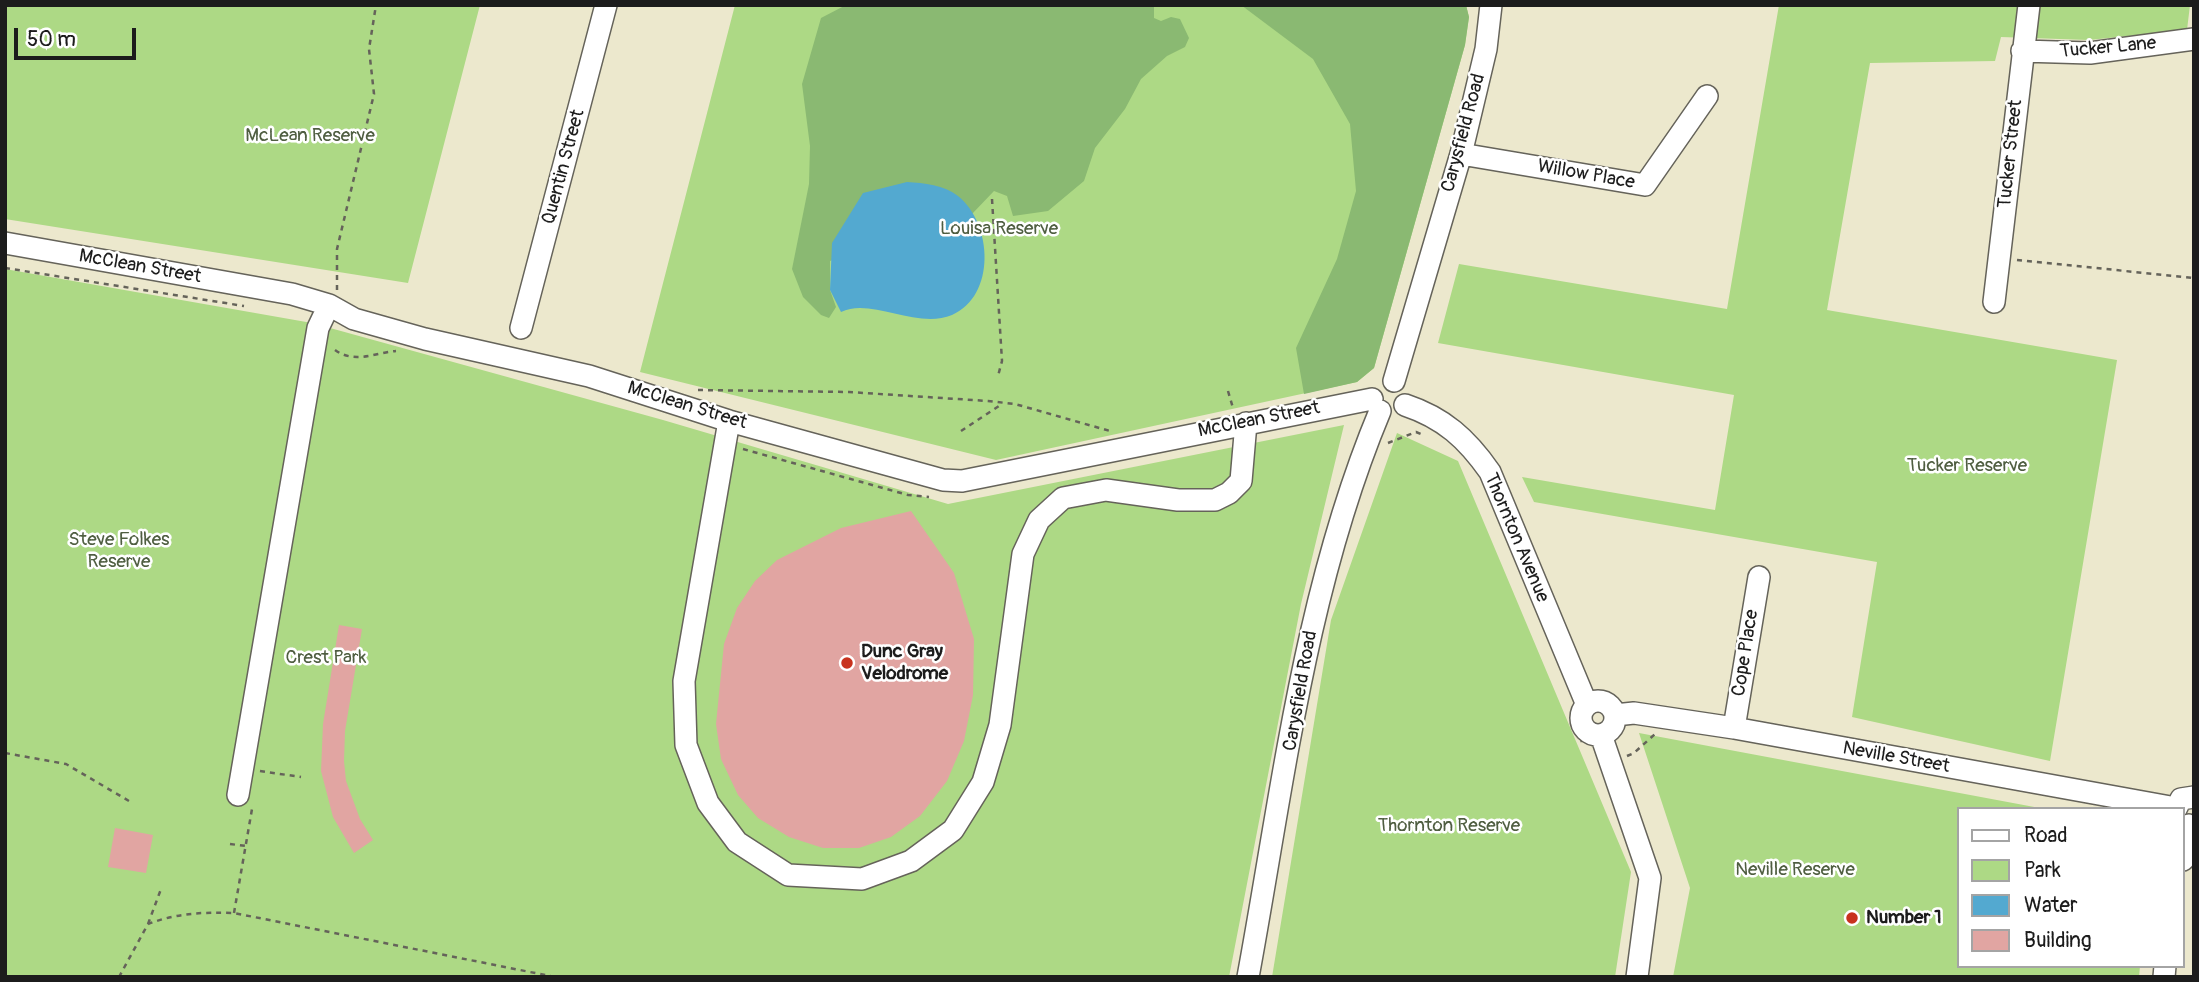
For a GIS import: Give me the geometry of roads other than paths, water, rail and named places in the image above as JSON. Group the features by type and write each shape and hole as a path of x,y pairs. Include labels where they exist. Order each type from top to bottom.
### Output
{"street":[{"name":"Quentin Street","path":"522,328 606,5"},
{"name":"Carysfield Road","path":"1394,380 1461,154 1486,49 1491,5"},
{"name":"Tucker Street","path":"1994,302 2029,5"},
{"name":"Tucker Lane","path":"2022,51 2090,53 2194,39"},
{"name":"Willow Place","path":"1461,154 1645,185 1707,96"},
{"name":"McClean Street","path":"5,243 292,294 329,305 354,319 413,336 589,376 729,421 943,480 962,481 1240,418 1376,405"},
{"path":"238,795 318,328 329,305"},
{"path":"1394,380 1404,387 1405,404 1393,414 1376,405 1378,384 1394,380"},
{"name":"Thornton Avenue","path":"1405,404 1450,426 1465,439 1490,472 1583,726 1590,734 1601,735 1650,878 1637,977"},
{"name":"Carysfield Road","path":"1248,977 1314,618 1346,499 1376,405"},
{"path":"729,421 684,681 686,745 708,803 737,842 788,875 862,879 911,861 953,830 983,782 1000,725 1023,554 1039,520 1063,498 1106,490 1178,500 1215,500 1229,493 1241,481 1240,418"},
{"name":"Cope Place","path":"1734,728 1759,577"},
{"path":"1579,710 1604,702 1615,715 1612,728 1601,735"},
{"name":"Neville Street","path":"1615,715 1634,713 1734,728 2181,807"},
{"path":"2185,834 2187,808"}],"water":[{"path":"907,182 947,189 970,208 983,241 985,259 976,292 966,306 952,315 938,319 909,317 866,308 841,312 830,290 832,243 863,193"}],"place":[{"name":"Dunc Gray Velodrome","path":"847,663"},
{"name":"Number 1","path":"1852,918"}],"park label":[{"name":"McLean Reserve","path":"310,136"},
{"name":"Louisa Reserve","path":"999,229"},
{"name":"Tucker Reserve","path":"1967,466"},
{"name":"Steve Folkes Reserve","path":"119,551"},
{"name":"Crest Park","path":"326,658"},
{"name":"Thornton Reserve","path":"1449,826"},
{"name":"Neville Reserve","path":"1795,870"}]}
